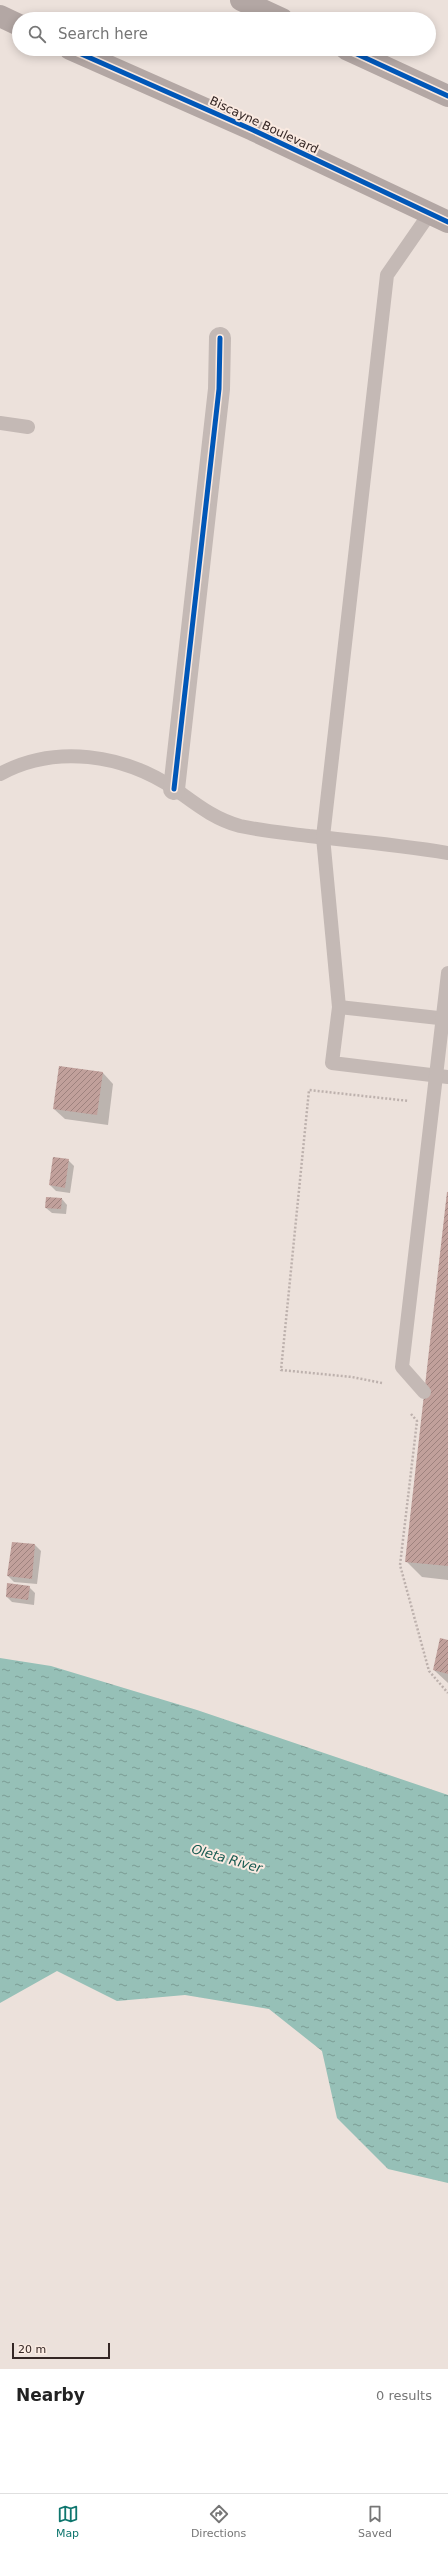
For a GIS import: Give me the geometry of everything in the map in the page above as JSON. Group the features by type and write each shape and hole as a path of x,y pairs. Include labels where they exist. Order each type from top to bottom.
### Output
{"main road":[{"path":"241,0 267,12"},
{"path":"0,16 12,22"},
{"name":"Biscayne Boulevard","path":"86,56 442,213"},
{"path":"361,56 448,96"}],"street":[{"path":"174,789 219,382 220,338"}],"lane":[{"path":"442,213 387,275 323,837 339,1007 332,1063 442,1076"},
{"path":"0,423 28,427"},
{"path":"0,774 20,763 44,757 85,756 124,764 174,789 198,807 239,826 448,853"},
{"path":"424,1392 402,1367 442,1076 448,973"},
{"path":"339,1007 445,1018"}],"path":[{"path":"386,1388 381,1382 352,1377 281,1370 309,1090 414,1102"},
{"path":"407,1410 417,1421 400,1565 429,1671 448,1693"}],"water":[{"name":"Oleta River","path":"0,1658 51,1666 197,1710 448,1795 448,2183 388,2169 337,2118 322,2051 269,2009 185,1995 117,2001 57,1971 0,2003"}],"building":[{"path":"59,1066 103,1072 97,1115 53,1109"},
{"path":"53,1157 69,1159 65,1188 49,1185"},
{"path":"448,1192 448,1566 405,1562"},
{"path":"46,1197 62,1198 61,1209 45,1208"},
{"path":"12,1542 35,1544 32,1579 7,1576"},
{"path":"7,1583 30,1586 28,1600 6,1597"},
{"path":"440,1638 448,1640 448,1674 433,1670"}],"cycle path":[{"path":"86,56 253,130 448,222"},
{"path":"361,56 448,96"},
{"path":"174,789 219,389 220,338"}]}
